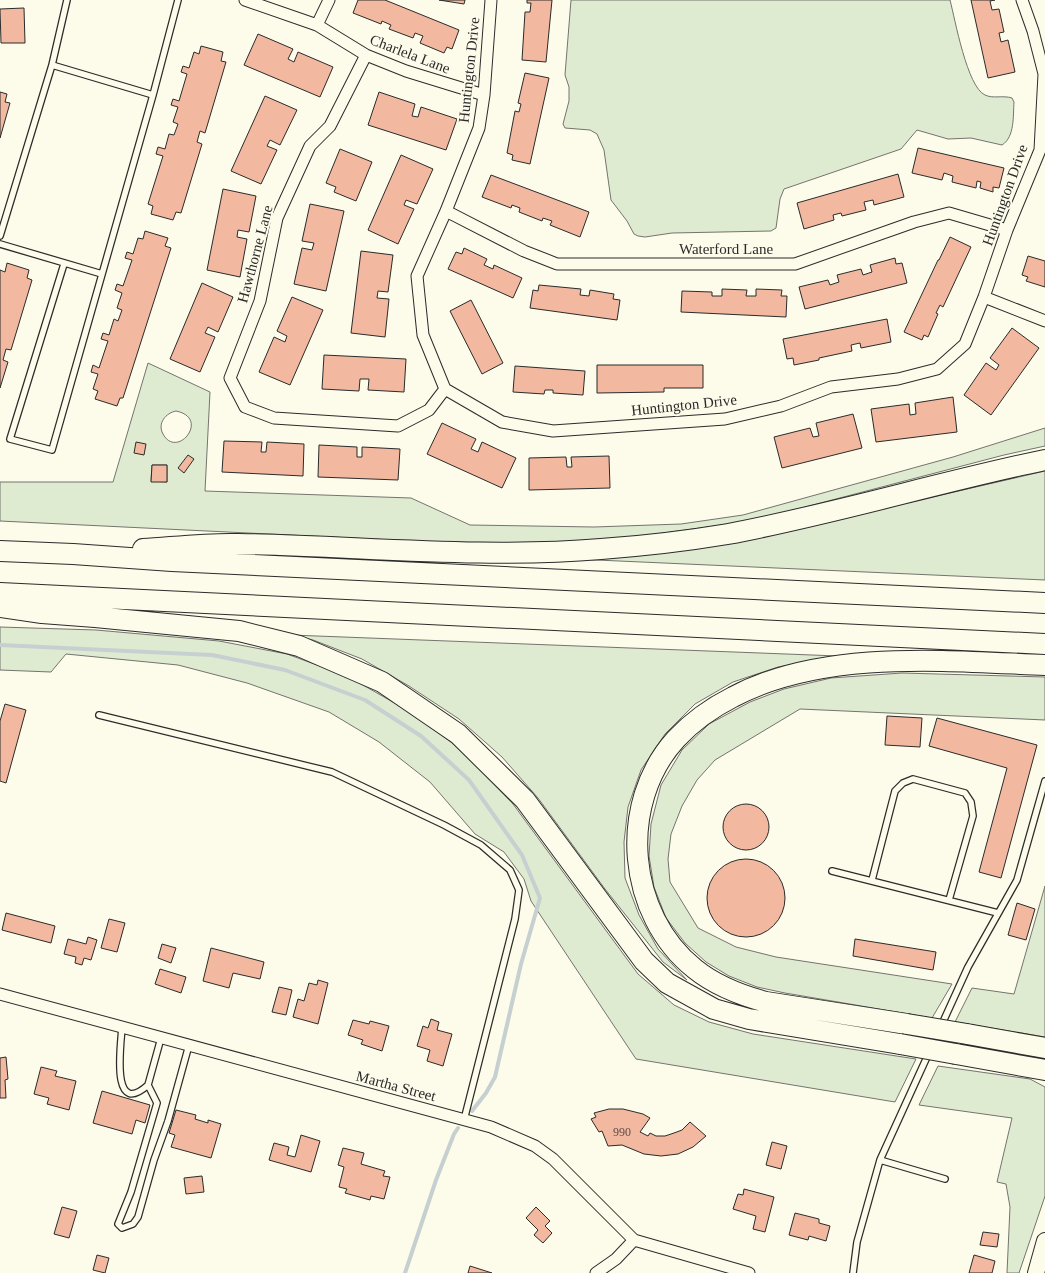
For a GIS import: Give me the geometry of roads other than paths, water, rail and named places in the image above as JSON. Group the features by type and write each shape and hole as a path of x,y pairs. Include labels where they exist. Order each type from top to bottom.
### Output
{"highway":[{"path":"73,554 204,544 478,552 600,550 728,534 1045,460"},
{"path":"0,551 1045,603"},
{"path":"0,593 1045,644"},
{"path":"0,607 42,613 239,631 299,646 382,682 458,734 525,800 644,961 668,983 714,1009 749,1019 1045,1070"},
{"path":"1045,665 914,661 869,662 792,675 756,686 732,697 703,716 676,740 656,769 644,798 638,825 637,843 640,880 650,909 662,932 694,969 721,987 758,1000 1045,1048"}],"main road":[{"path":"1036,1273 1045,1241"}],"street":[{"name":"Charlela Lane","path":"245,0 316,25 366,55 406,71 484,95"},
{"path":"316,25 329,0"},
{"name":"Huntington Drive","path":"492,0 484,95 479,128 446,211 417,276 423,336 445,389 502,422 553,431 726,419 781,406 831,387 898,378 937,369 965,344 984,297 1007,230 1040,150 1044,74 1033,30 1022,0"},
{"name":"Hawthorne Lane","path":"366,55 330,126 310,146 277,218 260,301 230,378 245,407 274,418 398,426 429,410 445,389"},
{"name":"Waterford Lane","path":"446,211 524,251 557,264 795,264 914,222 949,213 1007,230"},
{"path":"984,297 1045,321"},
{"name":"Martha Street","path":"0,994 491,1127 534,1146 561,1166 634,1240 749,1273"},
{"path":"596,1273 616,1259 634,1240"}],"lane":[{"path":"0,236 52,64 67,0"},
{"path":"64,264 10,439 52,450 153,95 178,0"},
{"path":"52,64 153,95"},
{"path":"0,244 102,274"},
{"path":"99,716 332,772 444,825 481,846 510,870 519,890 515,919 464,1120"},
{"path":"872,880 895,791 903,783 913,779 965,793 971,802 973,816 950,900"},
{"path":"853,1273 857,1242 880,1160 968,967 1017,880 1045,781"},
{"path":"832,870 998,913"},
{"path":"122,1027 120,1081 123,1088 132,1094 140,1092 148,1085 162,1038"},
{"path":"148,1085 157,1103 131,1192 119,1219 118,1224 122,1228 133,1224 138,1217 189,1045"},
{"path":"880,1160 944,1179"}],"waterway":[{"path":"0,645 212,655 285,670 365,700 421,736 469,780 522,855 540,898 521,964 495,1077 486,1093 472,1111"},
{"path":"405,1273 436,1180 458,1128"}]}
